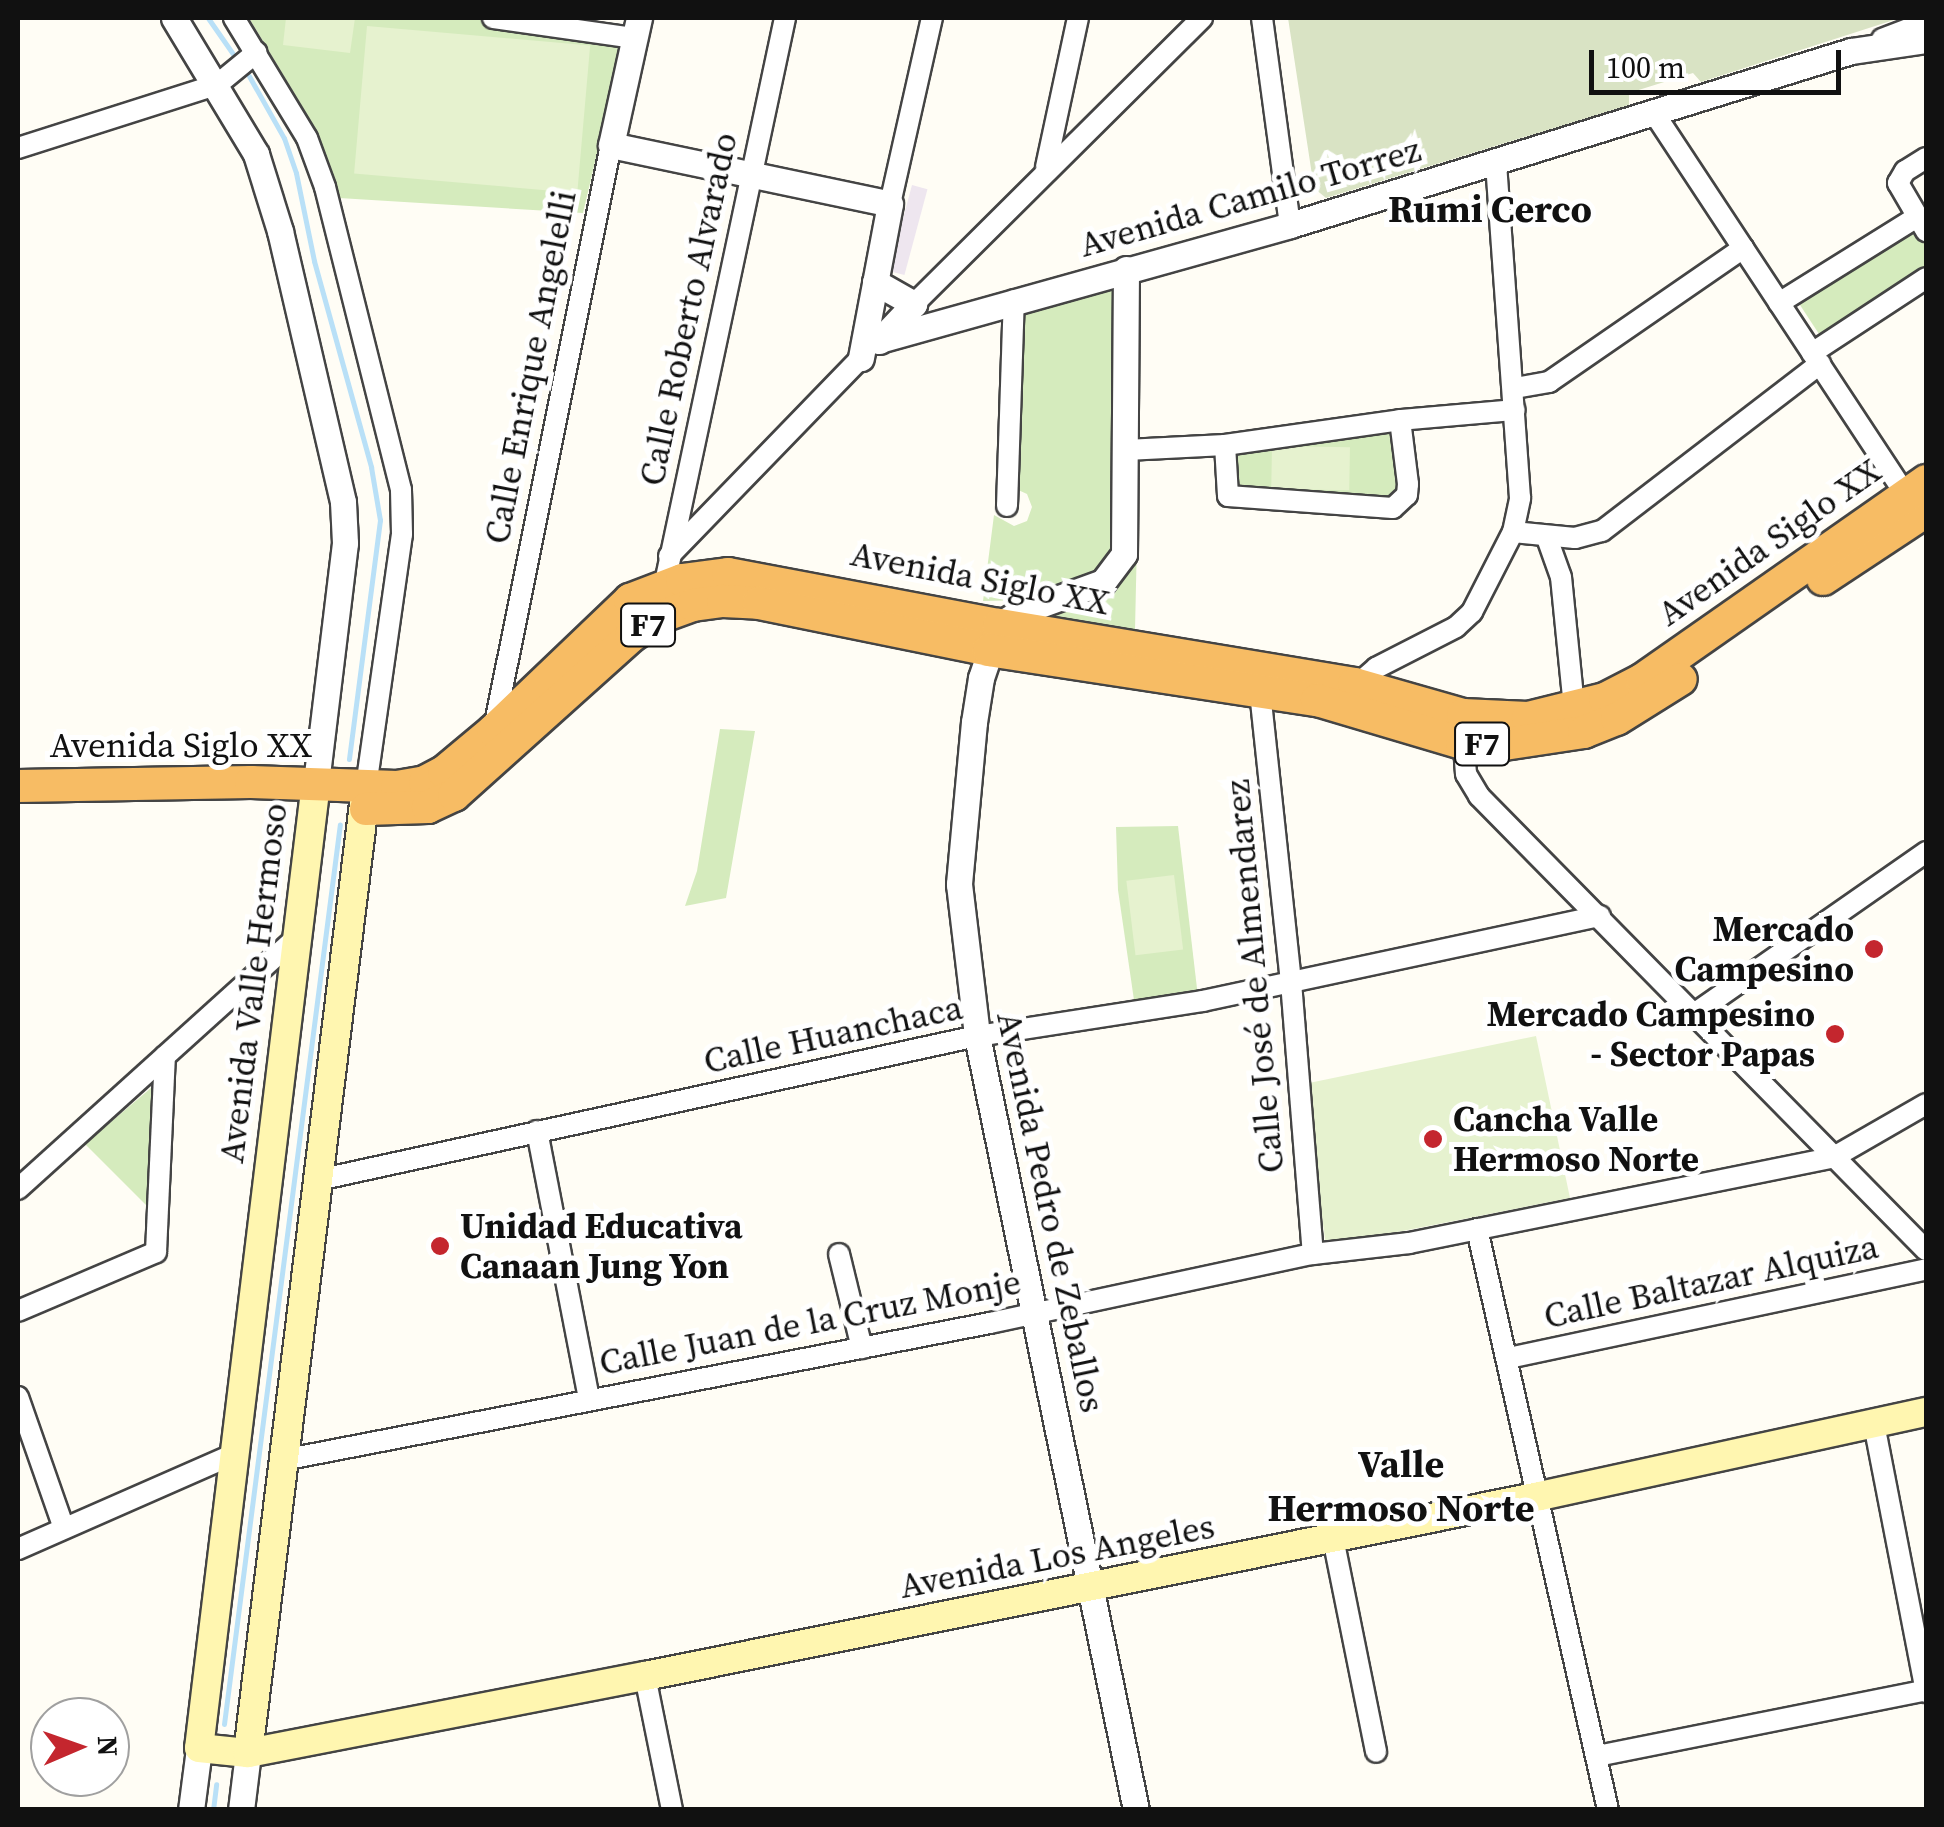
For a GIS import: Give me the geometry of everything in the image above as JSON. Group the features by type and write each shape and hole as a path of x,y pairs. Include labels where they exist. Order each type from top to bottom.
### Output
{"highway":[{"name":"Avenida Siglo XX","path":"365,798 425,782 444,772 493,732 619,609 666,586 723,600 994,638 1349,696 1463,729 1549,738 1618,720 1919,501"},
{"name":"Avenida Siglo XX","path":"1463,729 1605,699 1642,680 1919,501"},
{"name":"Avenida Siglo XX","path":"18,786 314,792 428,807 454,795 631,636 666,586"},
{"name":"Avenida Siglo XX","path":"994,638 1260,692 1349,696"},
{"name":"Avenida Siglo XX","path":"18,801 314,792"}],"main road":[{"name":"Avenida Valle Hermoso","path":"198,1748 314,792"},
{"path":"248,1753 365,798"},
{"name":"Avenida Los Angeles","path":"198,1748 248,1753 646,1676 1540,1496 1926,1412"}],"street":[{"name":"Avenida Valle Hermoso","path":"174,18 218,84 256,154 280,231 343,502 345,543 314,792"},
{"path":"234,18 308,138 325,188 401,490 402,534 365,798"},
{"path":"492,18 636,28"},
{"name":"Calle Roberto Alvarado","path":"666,586 784,18"},
{"path":"870,349 875,282 932,18"},
{"path":"1046,167 1078,18"},
{"path":"666,586 870,349 1046,167 1202,18"},
{"path":"1262,18 1290,225"},
{"name":"Avenida Camilo Torrez","path":"870,349 1014,300 1290,225 1496,162 1852,51 1926,22"},
{"name":"Calle Enrique Angelelli","path":"493,732 636,28"},
{"path":"1852,51 1926,40"},
{"path":"18,148 218,84 257,52"},
{"path":"1654,113 1816,359 1919,501"},
{"path":"611,145 890,204"},
{"path":"1779,302 1922,224 1898,183 1904,171 1926,158"},
{"path":"1349,696 1456,627 1472,612 1513,532 1520,498 1496,162"},
{"path":"1126,450 1225,444 1400,420 1515,399 1549,382 1743,248"},
{"path":"994,638 1018,613 1103,582 1113,574 1124,554 1126,268"},
{"path":"1513,532 1575,538 1602,531 1816,359 1926,278"},
{"path":"875,282 914,304"},
{"path":"1007,506 1014,300"},
{"path":"1225,444 1228,496 1393,508 1407,495 1408,484 1400,420"},
{"path":"1547,538 1561,578 1574,706"},
{"name":"Avenida Pedro de Zeballos","path":"994,638 974,722 959,884 977,1036 1136,1810"},
{"name":"Calle José de Almendarez","path":"1260,692 1291,982 1313,1254"},
{"path":"1463,729 1466,774 1479,796 1926,1250"},
{"path":"1694,1014 1926,852"},
{"name":"Calle Huanchaca","path":"318,1180 977,1036 1204,1002 1600,916"},
{"path":"18,1189 298,936"},
{"path":"18,1312 156,1252 165,1056"},
{"name":"Calle Juan de la Cruz Monje","path":"283,1460 862,1348 1313,1254 1409,1243 1834,1157 1926,1104"},
{"path":"537,1131 589,1398"},
{"path":"1477,1229 1608,1810"},
{"path":"839,1254 862,1348"},
{"name":"Calle Baltazar Alquiza","path":"1509,1358 1926,1268"},
{"path":"18,1398 64,1528"},
{"path":"1597,1756 1926,1691 1874,1424"},
{"path":"18,1550 232,1455"},
{"path":"1333,1538 1376,1752"},
{"path":"646,1676 672,1810"},
{"name":"Avenida Valle Hermoso","path":"191,1810 198,1748"},
{"path":"241,1810 248,1753"}],"shaded area":[{"path":"912,185 927,189 904,275 889,271"}],"green space":[{"path":"249,18 476,18 602,35 618,43 620,55 583,213 339,198 306,113"},
{"path":"286,18 355,18 350,53 283,45"},
{"path":"1288,18 1900,18 1701,82 1693,73 1629,93 1629,105 1326,198 1314,188"},
{"path":"367,26 590,46 577,193 354,173"},
{"path":"1903,234 1919,235 1926,247 1926,269 1821,337 1798,302"},
{"path":"1114,286 1114,547 1094,577 1026,600 983,601 994,515 1014,526 1027,521 1032,507 1027,494 1014,488 1021,316 1025,309"},
{"path":"1395,428 1401,483 1393,500 1245,493 1236,486 1234,449"},
{"path":"1272,446 1350,447 1349,490 1271,489"},
{"path":"1137,540 1135,630 1042,616 1106,595 1126,574"},
{"path":"720,729 755,731 726,898 685,906 697,871"},
{"path":"1178,826 1198,997 1135,1007 1118,890 1116,827"},
{"path":"1174,875 1183,949 1135,955 1126,881"},
{"name":"Cancha Valle Hermoso Norte","path":"1536,1036 1570,1198 1326,1246 1312,1141 1309,1083"},
{"path":"158,1082 151,1210 85,1144"}],"waterway":[{"path":"208,18 233,54"},
{"path":"249,76 284,138 296,173 314,261 371,467 380,520 349,759"},
{"path":"224,1724 340,824"},
{"path":"213,1810 216,1784"}],"place":[{"name":"Mercado Campesino","path":"1874,949"},
{"name":"Mercado Campesino - Sector Papas","path":"1835,1034"},
{"name":"Cancha Valle Hermoso Norte","path":"1433,1139"},
{"name":"Unidad Educativa Canaan Jung Yon","path":"440,1246"}],"district":[{"name":"Rumi Cerco","path":"1490,210"},
{"name":"Valle Hermoso Norte","path":"1401,1487"}]}
